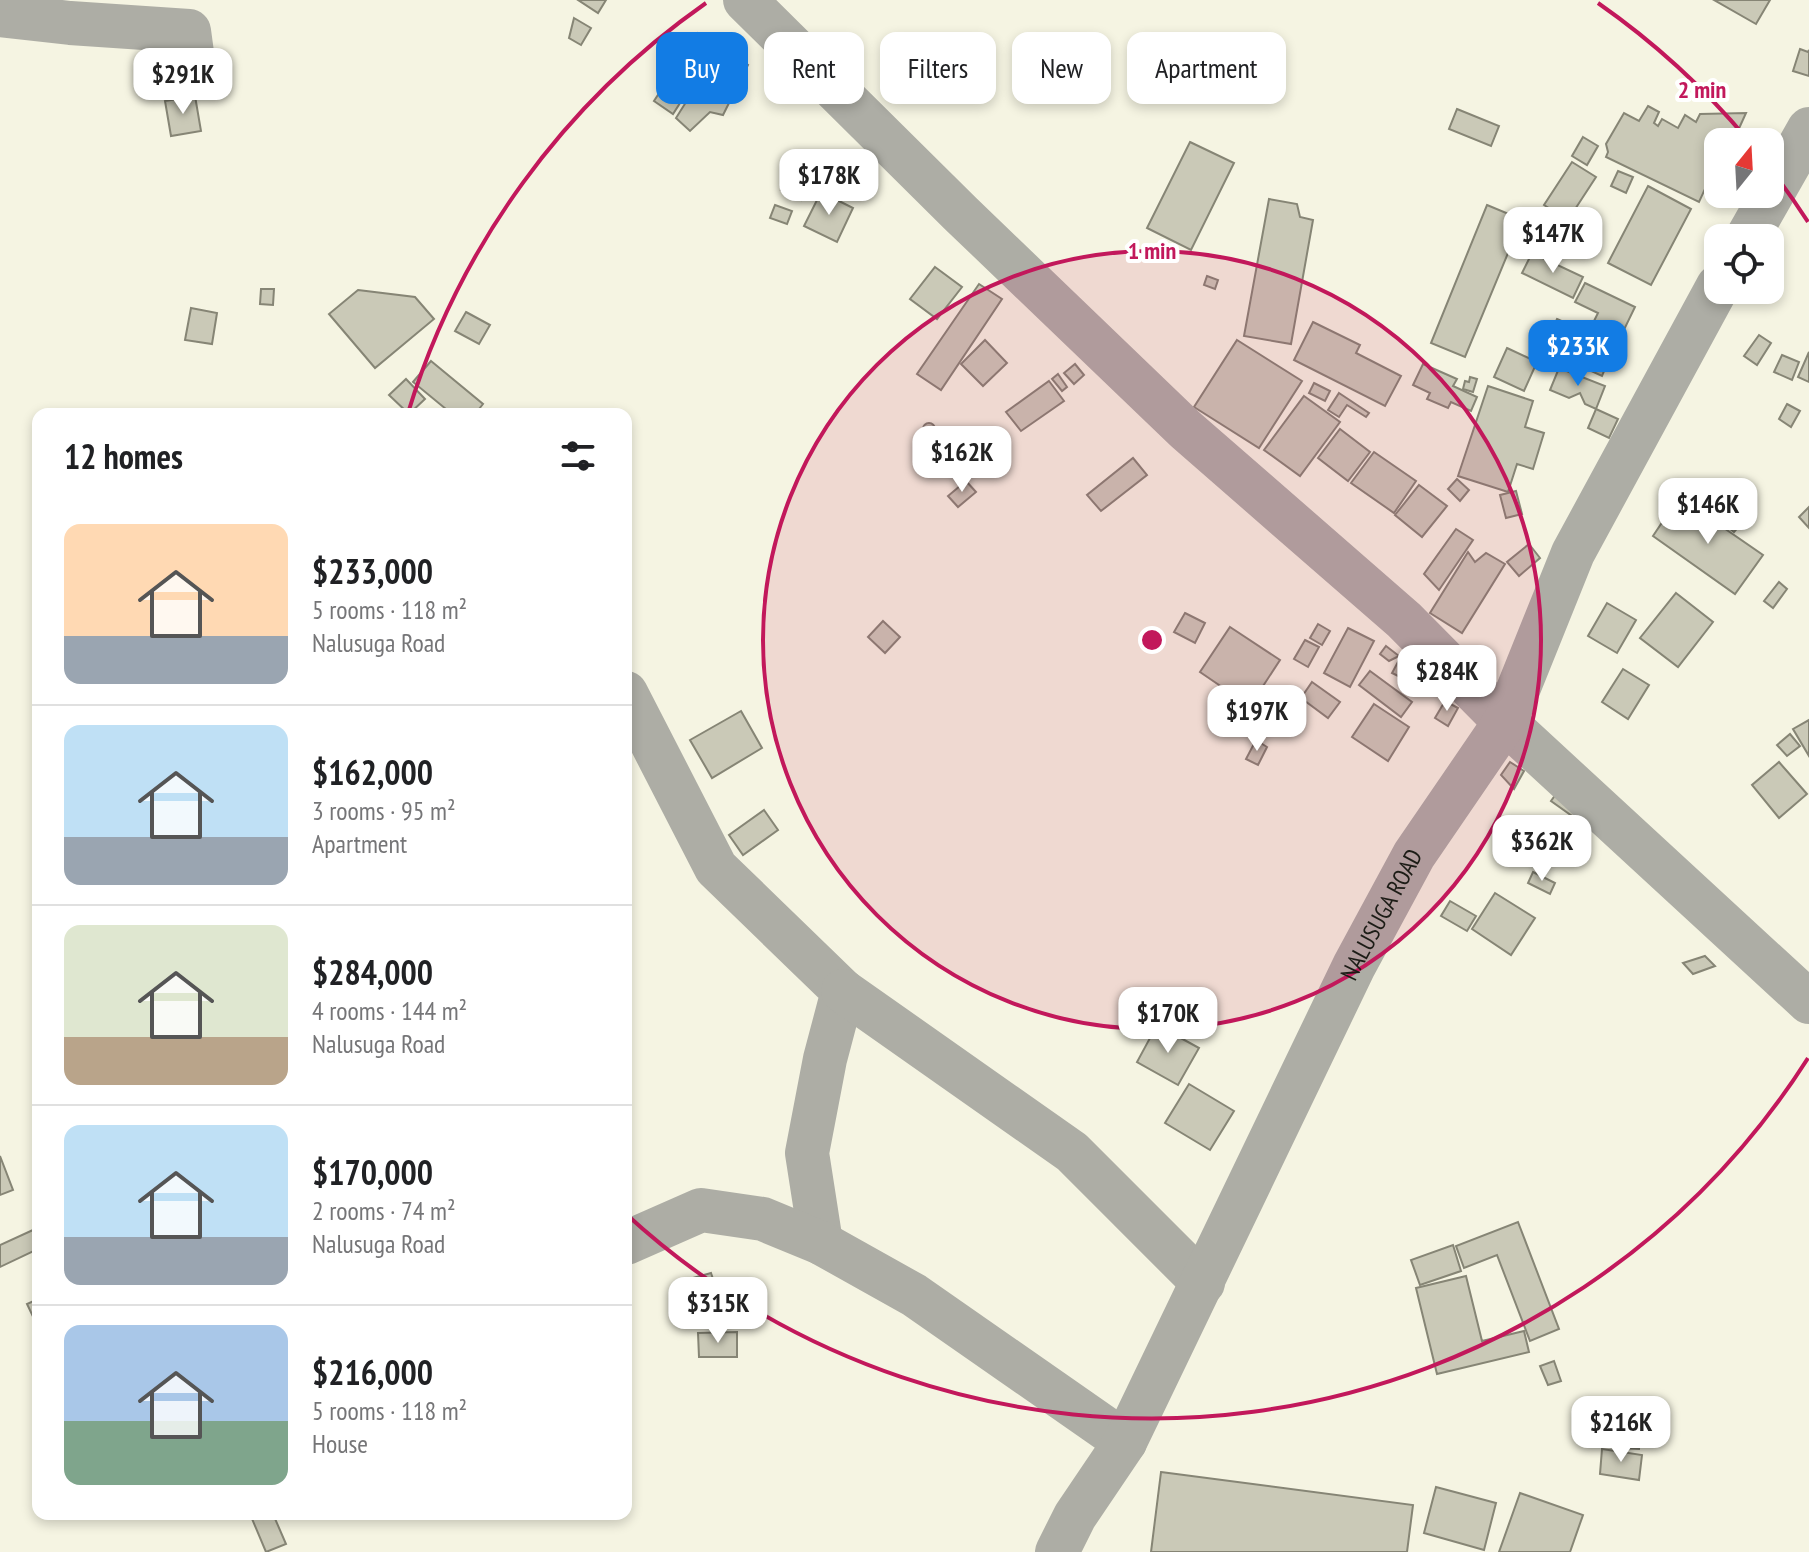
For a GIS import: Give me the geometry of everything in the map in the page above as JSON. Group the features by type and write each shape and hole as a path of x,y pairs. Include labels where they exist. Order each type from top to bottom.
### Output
{"street":[{"path":"745,0 1175,420 1404,620 1505,722 1809,1002"},
{"path":"0,15 189,31 194,68"},
{"path":"1755,224 1809,129"},
{"name":"NALUSUGA ROAD","path":"1057,1552 1075,1516 1125,1442 1361,952 1414,855 1505,722 1573,553 1708,304"},
{"path":"632,705 716,868 843,991 1072,1152 1203,1283"},
{"path":"821,1243 807,1153 825,1059 843,991"},
{"path":"632,1240 701,1210 763,1219 821,1243 914,1295 1125,1442"}],"building":[{"path":"578,0 606,0 598,13"},
{"path":"1714,0 1770,0 1756,24"},
{"path":"574,18 591,28 581,45 569,38"},
{"path":"1800,49 1809,50 1809,76 1793,71"},
{"path":"195,96 201,131 171,136 165,101"},
{"path":"658,104 679,104 673,114"},
{"path":"685,104 728,104 723,115 710,112 690,131 676,118"},
{"path":"1648,106 1659,112 1654,123 1658,126 1662,119 1678,128 1685,115 1696,122 1700,114 1746,113 1739,128 1704,128 1704,191 1699,202 1606,157 1606,144 1624,113 1639,121"},
{"path":"1457,109 1499,126 1491,146 1449,129"},
{"path":"1583,137 1598,146 1587,165 1572,156"},
{"path":"1190,142 1234,163 1191,250 1147,228"},
{"path":"1572,162 1596,177 1568,220 1544,205"},
{"path":"793,167 813,178 801,200 781,190"},
{"path":"1618,171 1633,177 1626,193 1611,186"},
{"path":"1648,186 1691,209 1651,285 1608,263"},
{"path":"821,192 853,208 837,242 804,226"},
{"path":"1269,199 1297,204 1300,217 1313,220 1291,344 1244,336"},
{"path":"775,205 792,211 787,224 770,218"},
{"path":"1487,205 1516,217 1507,238 1513,241 1465,357 1431,343"},
{"path":"1522,231 1544,239 1539,253 1519,239"},
{"path":"1532,253 1583,277 1573,298 1522,273"},
{"path":"935,267 962,287 937,319 910,299"},
{"path":"1207,276 1218,280 1215,289 1204,285"},
{"path":"1585,283 1635,307 1620,338 1592,325 1598,313 1575,302"},
{"path":"979,284 1002,299 941,390 917,374"},
{"path":"261,289 274,289 273,305 260,304"},
{"path":"358,290 415,297 434,319 375,368 329,314"},
{"path":"191,308 217,313 212,344 185,340"},
{"path":"466,312 490,325 479,344 455,331"},
{"path":"1557,319 1615,345 1602,376 1543,349"},
{"path":"1313,322 1360,345 1356,353 1401,376 1385,406 1294,360"},
{"path":"1759,335 1771,343 1757,365 1744,356"},
{"path":"985,340 1007,363 983,386 961,364"},
{"path":"1237,340 1302,381 1259,448 1194,407"},
{"path":"1507,348 1537,362 1524,391 1494,377"},
{"path":"1809,352 1809,382 1798,377"},
{"path":"1782,355 1799,362 1792,380 1774,372"},
{"path":"431,361 483,404 480,408 445,408 413,382"},
{"path":"1075,364 1084,375 1074,384 1064,373"},
{"path":"1423,364 1457,379 1453,386 1477,397 1471,411 1451,402 1448,408 1427,399 1430,393 1413,385"},
{"path":"1559,368 1605,386 1596,409 1585,404 1580,393 1569,398 1550,390"},
{"path":"1058,374 1067,387 1062,391 1052,379"},
{"path":"1470,377 1477,379 1473,392 1463,389"},
{"path":"406,379 425,399 415,408 403,408 389,395"},
{"path":"1049,381 1064,401 1021,431 1006,412"},
{"path":"1314,383 1330,391 1325,401 1309,393"},
{"path":"1488,386 1533,401 1525,427 1544,433 1533,469 1517,464 1508,492 1458,476"},
{"path":"1339,393 1369,413 1366,417 1347,405 1339,417 1328,410"},
{"path":"1304,396 1340,422 1300,476 1264,450"},
{"path":"1787,404 1800,411 1791,427 1779,419"},
{"path":"1596,409 1618,419 1609,438 1588,428"},
{"path":"924,424 934,424 934,434 924,434"},
{"path":"1340,429 1370,452 1348,481 1318,458"},
{"path":"1374,452 1416,481 1394,513 1351,483"},
{"path":"1133,458 1147,475 1101,511 1087,495"},
{"path":"1457,479 1469,490 1460,501 1448,489"},
{"path":"966,481 976,492 958,507 948,496"},
{"path":"1419,485 1447,506 1422,537 1395,515"},
{"path":"1516,491 1522,514 1506,518 1500,495"},
{"path":"1679,497 1763,555 1735,594 1653,536"},
{"path":"1809,507 1809,528 1799,517"},
{"path":"1729,516 1740,525 1734,532 1721,521"},
{"path":"1456,529 1473,540 1439,590 1424,574"},
{"path":"1529,544 1540,558 1519,576 1507,562"},
{"path":"1468,552 1475,562 1486,553 1505,564 1462,633 1430,613"},
{"path":"1779,582 1787,589 1773,608 1764,601"},
{"path":"1676,593 1713,622 1678,667 1640,638"},
{"path":"1607,603 1636,620 1617,653 1588,636"},
{"path":"1185,613 1205,623 1195,643 1174,632"},
{"path":"883,621 900,637 885,653 868,637"},
{"path":"1318,624 1330,631 1322,645 1310,638"},
{"path":"1230,627 1280,660 1250,706 1200,672"},
{"path":"1348,628 1374,641 1350,687 1324,673"},
{"path":"1305,640 1319,647 1308,667 1294,659"},
{"path":"1386,646 1399,656 1389,661 1380,654"},
{"path":"1399,660 1410,665 1404,679 1392,673"},
{"path":"1623,669 1649,685 1628,719 1602,702"},
{"path":"1370,671 1412,702 1401,717 1359,685"},
{"path":"1312,682 1340,702 1328,718 1301,698"},
{"path":"1445,701 1458,708 1448,726 1435,718"},
{"path":"1374,704 1409,727 1388,761 1352,737"},
{"path":"741,711 762,748 712,778 690,740"},
{"path":"1809,720 1809,756 1793,729"},
{"path":"1790,734 1800,746 1787,756 1777,745"},
{"path":"1256,740 1267,747 1258,765 1246,759"},
{"path":"1510,762 1524,771 1514,789 1501,775"},
{"path":"1779,762 1807,794 1779,818 1752,785"},
{"path":"1559,790 1583,807 1575,818 1551,801"},
{"path":"764,810 778,830 743,855 729,835"},
{"path":"1533,872 1555,883 1550,894 1528,883"},
{"path":"1495,893 1535,918 1511,955 1472,929"},
{"path":"1450,901 1476,916 1467,931 1441,916"},
{"path":"1705,956 1715,966 1693,974 1683,963"},
{"path":"1150,999 1163,1010 1153,1023 1140,1012"},
{"path":"1157,1025 1199,1048 1178,1085 1137,1062"},
{"path":"1189,1084 1234,1111 1210,1150 1165,1123"},
{"path":"0,1156 13,1190 0,1195"},
{"path":"1518,1222 1559,1329 1530,1341 1497,1255 1464,1268 1456,1246"},
{"path":"32,1230 32,1252 0,1267 0,1245"},
{"path":"1453,1245 1461,1271 1420,1285 1411,1260"},
{"path":"711,1273 723,1309 686,1320 675,1283"},
{"path":"1466,1276 1482,1341 1524,1331 1529,1352 1437,1374 1416,1288"},
{"path":"737,1332 737,1357 699,1357 698,1333"},
{"path":"1554,1361 1561,1381 1548,1385 1540,1366"},
{"path":"1624,1405 1642,1406 1639,1449 1620,1448"},
{"path":"1602,1449 1642,1455 1639,1480 1600,1474"},
{"path":"1161,1472 1413,1505 1407,1552 1151,1552"},
{"path":"1436,1487 1496,1503 1484,1550 1424,1533"},
{"path":"1520,1493 1583,1515 1570,1552 1499,1552"},
{"path":"253,1520 276,1520 286,1544 266,1552"}]}
